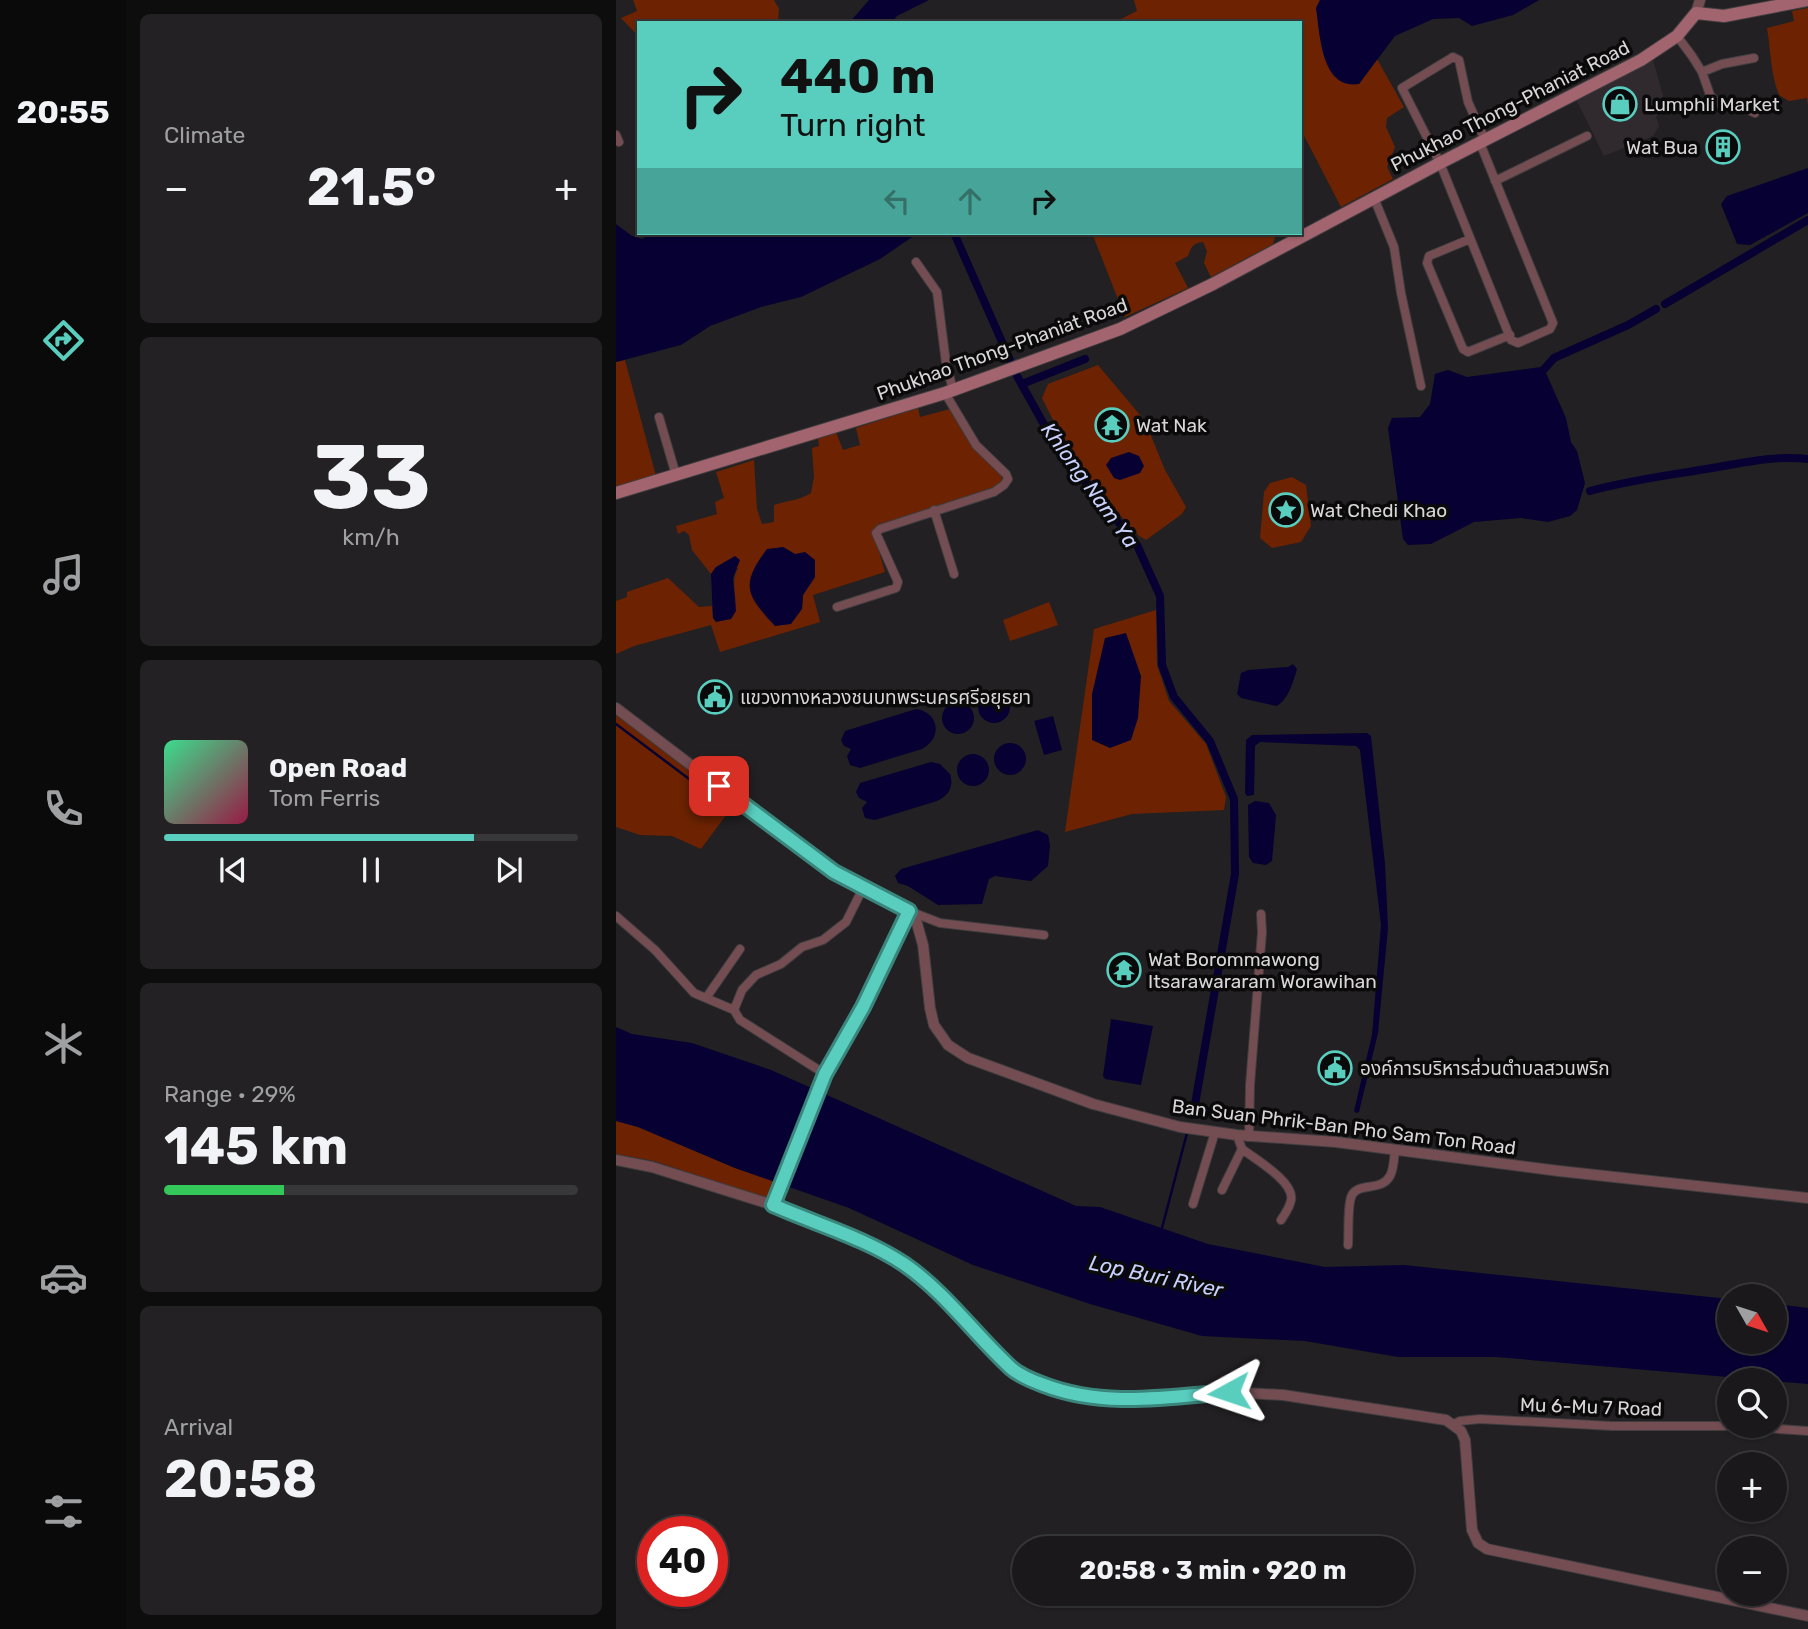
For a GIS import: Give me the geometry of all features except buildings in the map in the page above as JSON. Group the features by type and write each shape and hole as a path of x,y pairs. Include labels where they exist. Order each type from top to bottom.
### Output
{"main road":[{"path":"1698,6 1724,16 1808,0"},
{"name":"Phukhao Thong-Phaniat Road","path":"616,493 949,391 1130,325 1641,60 1676,36 1698,6"}],"street":[{"path":"1676,36 1702,72 1710,95 1715,101 1723,106 1741,106 1755,113"},
{"path":"1453,57 1459,60 1468,102 1483,141 1495,181 1553,323 1550,330 1518,343 1514,342 1510,335 1440,163 1402,88 1453,57"},
{"path":"1702,72 1722,64 1754,58"},
{"path":"1495,181 1587,136"},
{"path":"1374,198 1394,247 1421,386"},
{"path":"1470,239 1429,256 1427,260 1442,300 1465,351 1510,335"},
{"path":"837,607 896,588 898,582 876,533 880,529 994,492 1008,479 976,445 949,391 937,292 916,261"},
{"path":"659,417 676,475"},
{"path":"934,510 954,574"},
{"path":"616,708 809,855 863,888 940,923 1044,934"},
{"path":"734,1010 742,990 756,975 781,964 802,947 823,940 846,922 863,888"},
{"path":"773,1205 824,1077 863,1007 909,911"},
{"name":"Ban Suan Phrik-Ban Pho Sam Ton Road","path":"909,911 916,920 923,945 934,1025 948,1045 968,1058 1093,1104 1180,1127 1243,1136 1336,1142 1559,1171 1808,1198"},
{"path":"1222,1190 1242,1149 1250,1085 1262,932 1261,914"},
{"path":"616,916 655,950 686,987 734,1010 740,1020 824,1077"},
{"path":"896,937 910,936 923,945"},
{"path":"706,998 740,949"},
{"path":"1193,1204 1215,1132"},
{"path":"1242,1149 1287,1185 1292,1195 1291,1201 1281,1220"},
{"path":"1348,1245 1350,1197 1357,1190 1380,1186 1388,1180 1395,1149"},
{"path":"616,1160 652,1167 773,1205 882,1252 905,1265 924,1281 1014,1371 1033,1381 1074,1395 1125,1400 1229,1392 1283,1395 1433,1418 1454,1424 1465,1440 1472,1530 1478,1543 1487,1549 1808,1616"},
{"name":"Mu 6-Mu 7 Road","path":"1454,1424 1480,1419 1612,1426 1717,1426"},
{"path":"1787,1430 1808,1432"}],"shaded area":[{"path":"633,0 774,0 779,9 778,21 637,21 637,35 621,18 637,11"},
{"path":"1134,0 1320,0 1316,8 1359,84 1377,59 1404,107 1387,118 1386,127 1395,147 1387,167 1393,179 1341,207 1302,132 1302,21 1117,21 1137,11"},
{"path":"1808,8 1808,106 1807,98 1789,101 1779,95 1772,70 1767,28 1794,21 1792,11"},
{"name":"Lumphli Market","path":"1653,60 1663,95 1656,117 1659,126 1653,136 1604,156 1576,99"},
{"path":"1093,235 1274,235 1273,244 1211,277 1204,263 1207,251 1203,242 1195,244 1188,256 1175,263 1188,288 1125,317"},
{"path":"625,360 656,476 616,489 616,362"},
{"path":"1098,365 1145,421 1165,470 1186,507 1182,514 1146,540 1139,536 1100,493 1065,444 1042,398 1048,384"},
{"path":"918,408 920,417 950,409 974,448 1001,475 1002,480 1000,485 903,517 873,531 885,572 813,595 820,622 720,652 711,625 634,646 616,654 616,601 627,597 627,592 668,578 699,607 712,606 713,618 731,619 735,606 734,581 738,568 716,567 711,574 692,550 689,535 684,531 678,534 676,526 717,514 715,502 724,498 716,472 754,460 757,509 762,524 774,522 774,505 811,493 814,477 812,448 819,446 818,438 836,432 843,450 860,445 856,428","holes":["783,547 795,554 815,577 803,595 802,609"]},
{"path":"1292,477 1306,485 1311,526 1301,542 1272,548 1260,538 1264,492 1270,483"},
{"path":"1049,602 1058,625 1010,641 1003,620"},
{"path":"1156,610 1157,665 1169,701 1206,744 1226,797 1224,810 1132,814 1065,832 1094,629"},
{"path":"616,715 732,802 732,807 701,849 672,836 640,835 616,827"},
{"path":"616,1121 638,1127 735,1168 775,1181 770,1195 764,1198 654,1161 616,1154"}],"water":[{"path":"869,0 929,0 897,16 893,21 851,21"},
{"path":"1320,0 1539,0 1513,15 1472,26 1459,18 1433,19 1395,36 1359,84 1346,84 1337,78 1325,58 1316,8"},
{"path":"1808,168 1808,213 1750,245 1737,244 1721,204 1727,196"},
{"path":"616,224 632,236 642,239 649,235 915,235 880,259 801,297 761,307 710,326 681,345 616,362"},
{"path":"1541,367 1566,418 1571,442 1577,451 1585,483 1577,510 1570,516 1548,522 1521,518 1474,522 1431,544 1408,545 1403,539 1388,428 1392,418 1420,417 1430,404 1435,374 1448,370 1467,377"},
{"path":"1129,452 1139,456 1144,466 1140,473 1120,480 1114,478 1106,465 1111,458"},
{"path":"783,547 795,554 805,552 815,560 815,577 803,595 802,609 791,624 775,626 753,598 750,581 758,561 767,549"},
{"path":"735,556 740,560 733,578 736,611 731,619 716,622 713,618 711,574 716,567"},
{"path":"1126,633 1141,676 1138,718 1131,740 1110,748 1092,740 1092,694 1105,638"},
{"path":"1293,664 1297,669 1292,684 1285,699 1277,706 1241,698 1237,694 1241,673 1288,667"},
{"path":"994,691 1005,696 1010,707 1005,718 994,723 983,718 978,707 983,696"},
{"path":"958,702 969,707 974,718 969,729 958,734 947,729 942,718 947,707"},
{"path":"916,709 924,711 934,720 935,732 929,744 922,749 860,768 850,765 847,756 851,749 844,746 841,740 845,731"},
{"path":"1053,716 1062,750 1044,755 1034,721"},
{"path":"1367,733 1371,736 1385,864 1388,928 1378,1033 1359,1112 1356,1113 1354,1111 1372,1035 1381,925 1360,750 1356,746 1260,742 1255,746 1254,795 1247,796 1246,740 1252,735"},
{"path":"1010,743 1021,748 1026,759 1021,770 1010,775 999,770 994,759 999,748"},
{"path":"973,754 984,759 989,770 984,781 973,786 962,781 957,770 962,759"},
{"path":"931,762 940,764 950,774 951,786 945,796 937,801 875,820 865,818 862,808 867,802 859,798 856,792 860,783"},
{"path":"1255,801 1269,803 1276,815 1272,861 1266,865 1253,863 1249,857 1248,805"},
{"path":"1038,830 1048,835 1048,866 1031,881 995,876 989,879 982,904 938,905 908,886 898,883 895,876 901,869"},
{"path":"1111,1019 1153,1026 1141,1085 1105,1079 1103,1076"},
{"name":"Lop Buri River","path":"616,1027 632,1034 692,1043 771,1070 1076,1206 1100,1207 1208,1244 1325,1267 1404,1265 1717,1298 1717,1354 1787,1354 1787,1305 1808,1308 1808,1384 1787,1382 1787,1368 1717,1368 1717,1376 1496,1357 1398,1357 1305,1341 1202,1336 1090,1304 973,1265 849,1208 735,1168 638,1127 616,1121"}],"waterway":[{"path":"1665,304 1808,220"},
{"name":"Khlong Nam Ya","path":"955,235 1010,360"},
{"path":"1538,376 1554,358 1628,325 1656,309"},
{"path":"1022,384 1085,359"},
{"name":"Khlong Nam Ya","path":"1017,376 1056,446 1137,545 1160,596 1162,665 1174,697 1210,741 1234,799 1235,874 1194,1110 1241,1115"},
{"path":"1590,491 1760,460 1808,459"},
{"path":"616,724 725,806"},
{"name":"Khlong Nam Ya","path":"1192,1118 1194,1110"},
{"name":"Khlong Nam Ya","path":"1162,1228 1187,1133"}],"place":[{"name":"Lumphli Market","path":"1620,104"},
{"name":"Wat Bua","path":"1723,147"},
{"name":"Wat Nak","path":"1112,425"},
{"name":"Wat Chedi Khao","path":"1286,510"},
{"name":"แขวงทางหลวงชนบทพระนครศรีอยุธยา","path":"715,697"},
{"name":"Wat Borommawong Itsarawararam Worawihan","path":"1124,970"},
{"name":"องค์การบริหารส่วนตำบลสวนพริก","path":"1335,1068"}],"route":[{"path":"719,786 834,872 909,911 863,1007 825,1074 773,1205 882,1252 905,1265 1014,1371 1033,1381 1074,1395 1125,1400 1229,1392"}]}
